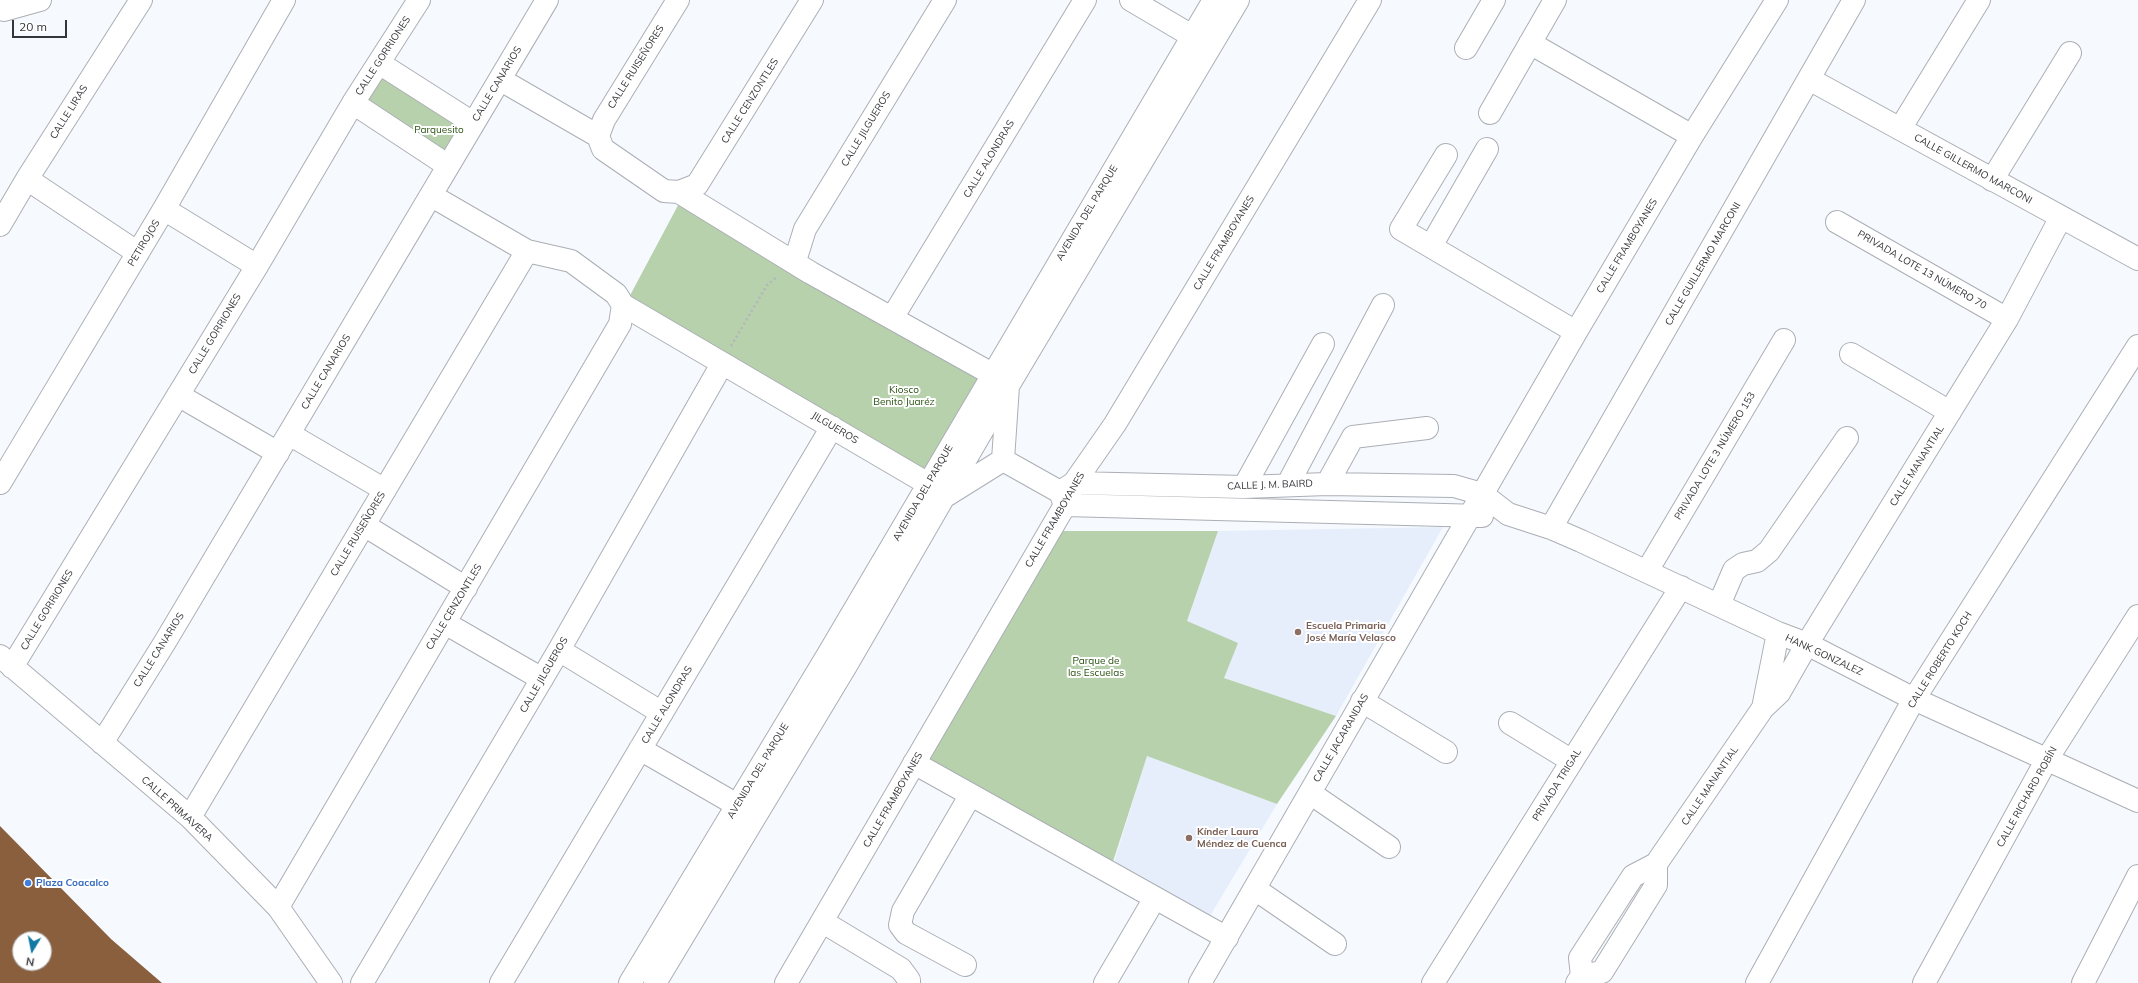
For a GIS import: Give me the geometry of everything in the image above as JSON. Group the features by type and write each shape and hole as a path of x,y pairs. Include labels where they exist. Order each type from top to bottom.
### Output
{"street":[{"path":"5,9 40,0"},
{"name":"CALLE LIRAS","path":"0,225 7,201 27,180 127,10 141,0"},
{"name":"PETIROJOS","path":"0,483 164,209 284,0"},
{"name":"CALLE GORRIONES","path":"6,662 178,395 354,103 419,0"},
{"name":"CALLE CANARIOS","path":"102,743 432,196 447,165 501,80 547,0"},
{"name":"CALLE RUISEÑORES","path":"598,136 604,120 678,0"},
{"name":"CALLE CENZONTLES","path":"680,192 697,185 812,0"},
{"name":"CALLE JILGUEROS","path":"795,262 805,229 945,0"},
{"name":"CALLE ALONDRAS","path":"892,318 1085,0"},
{"path":"1131,0 1192,36"},
{"name":"AVENIDA DEL PARQUE","path":"655,983 938,490 1192,36 1214,0"},
{"name":"AVENIDA DEL PARQUE","path":"1000,380 1238,0"},
{"name":"CALLE FRAMBOYANES","path":"786,983 823,922 1066,494 1115,424 1370,0"},
{"path":"1466,48 1494,0"},
{"path":"1490,113 1554,0"},
{"name":"CALLE FRAMBOYANES","path":"1482,494 1692,136 1777,0"},
{"name":"CALLE GUILLERMO MARCONI","path":"1551,528 1854,0"},
{"path":"1900,129 1979,0"},
{"path":"1530,43 1692,136"},
{"path":"1992,180 2070,52"},
{"path":"379,63 473,123"},
{"name":"CALLE GILLERMO MARCONI","path":"1809,79 2138,259"},
{"path":"501,80 598,136 603,150 664,190 680,192 811,273 1000,380 1003,460 938,490"},
{"path":"354,103 447,165"},
{"path":"1431,246 1487,149"},
{"path":"1446,155 1401,229 1576,332"},
{"path":"27,180 138,253"},
{"name":"JILGUEROS","path":"432,196 527,251 570,262 616,294 623,305 938,490"},
{"path":"164,209 257,266"},
{"name":"CALLE MANANTIAL","path":"1580,979 1602,972 1656,885 1656,864 1763,708 1780,693 1807,644 2007,319 2061,217"},
{"name":"PRIVADA LOTE 13 NÚMERO 70","path":"1837,222 2007,319"},
{"name":"CALLE RUISEÑORES","path":"190,817 527,251"},
{"name":"CALLE CENZONTLES","path":"278,907 620,324 623,305"},
{"path":"1288,484 1383,305"},
{"name":"PRIVADA LOTE 3 NÚMERO 153","path":"1647,571 1784,340"},
{"path":"1244,487 1323,344"},
{"name":"CALLE ROBERTO KOCH","path":"1757,983 1914,699 2138,346"},
{"path":"1851,354 1950,412"},
{"name":"CALLE JILGUEROS","path":"362,983 559,650 722,364"},
{"path":"178,395 278,453"},
{"name":"CALLE ALONDRAS","path":"501,983 832,427"},
{"path":"1327,484 1353,437 1427,428"},
{"path":"289,434 385,490"},
{"path":"1719,605 1734,570 1743,564 1757,561 1769,551 1846,438"},
{"name":"CALLE J. M. BAIRD","path":"1003,460 1066,494 1470,517"},
{"name":"CALLE J. M. BAIRD","path":"1066,494 1288,484 1454,486 1482,494"},
{"name":"AVENIDA DEL PARQUE","path":"630,983 737,805 938,490"},
{"name":"HANK GONZALEZ","path":"1482,494 1508,514 1551,528 1647,571 1778,633 1807,644 1914,699 2138,801"},
{"name":"CALLE JACARANDAS","path":"1200,983 1482,494"},
{"name":"HANK GONZALEZ","path":"1470,517 1508,514"},
{"path":"364,524 466,588"},
{"name":"PRIVADA TRIGAL","path":"1433,983 1681,587"},
{"name":"CALLE RICHARD ROBÍN","path":"1924,983 2047,759 2138,616"},
{"path":"445,622 542,679"},
{"name":"CALLE MANANTIAL","path":"1763,708 1778,633"},
{"path":"559,650 662,713"},
{"name":"CALLE PRIMAVERA","path":"6,662 190,817 278,907 331,983"},
{"path":"1362,701 1446,752"},
{"path":"1510,723 1572,761"},
{"path":"640,749 737,805"},
{"path":"914,763 970,796 1226,938"},
{"path":"1310,793 1389,847"},
{"path":"965,965 906,933 900,925 903,911 970,796"},
{"path":"2083,983 2138,876"},
{"path":"1255,889 1335,944"},
{"path":"1105,983 1154,898"},
{"path":"823,922 901,969 909,980 909,983"}],"path":[{"path":"722,364 767,285 795,262"}],"shaded area":[{"name":"Escuela Primaria José María Velasco","path":"1443,527 1336,716 1224,678 1187,621 1218,531"},
{"name":"Kínder Laura Méndez de Cuenca","path":"1147,755 1277,804 1204,926 1111,872"}],"green space":[{"name":"Parquesito","path":"379,63 473,123 447,165 353,103"},
{"name":"Kiosco Benito Juaréz","path":"684,194 991,374 929,484 626,303"},
{"name":"Parque de las Escuelas","path":"1061,531 1218,531 1187,621 1238,643 1224,678 1336,716 1277,804 1147,756 1110,871 914,763"}],"building":[{"name":"Plaza Coacalco","path":"0,826 111,939 162,983 0,983"}],"place":[{"name":"Escuela Primaria José María Velasco","path":"1298,632"},
{"name":"Kínder Laura Méndez de Cuenca","path":"1189,838"},
{"name":"Plaza Coacalco","path":"28,883"}]}
